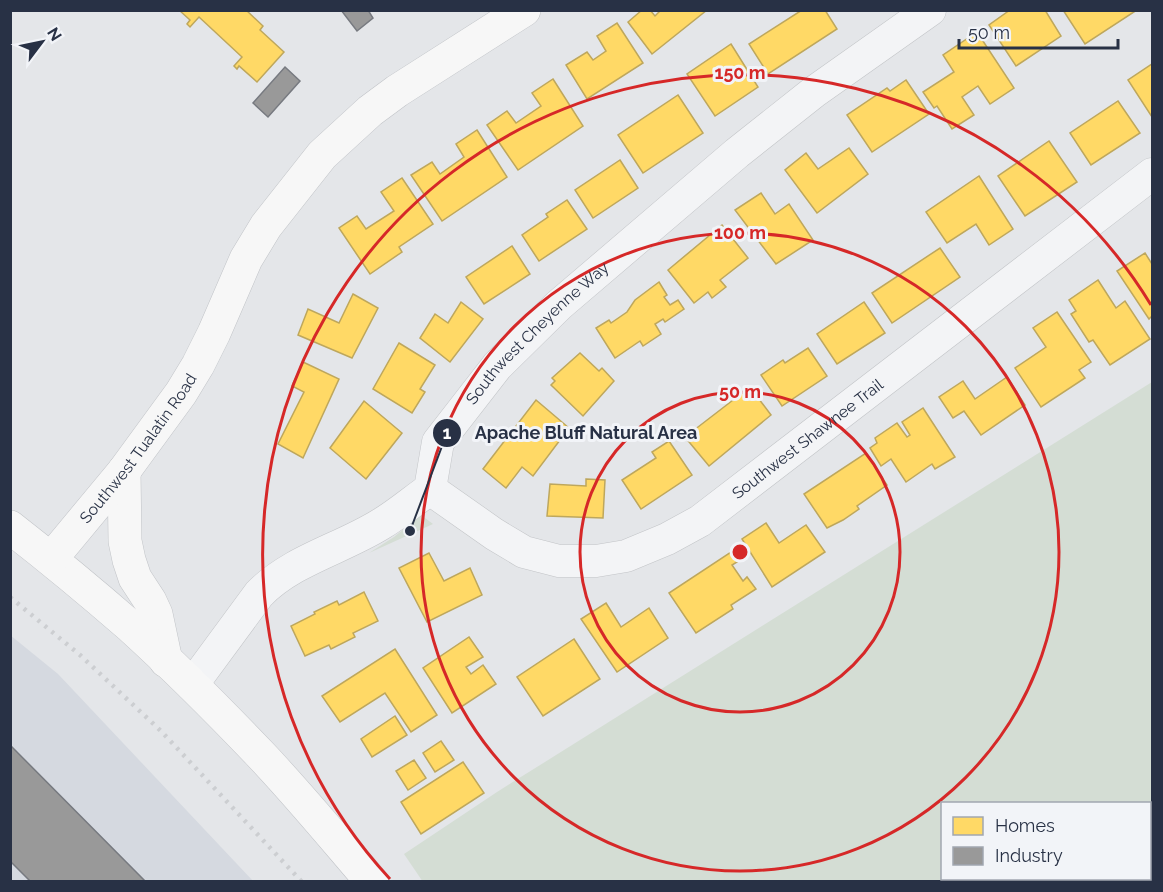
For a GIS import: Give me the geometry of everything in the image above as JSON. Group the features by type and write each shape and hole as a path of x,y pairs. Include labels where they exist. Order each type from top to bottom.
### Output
{"main road":[{"name":"Southwest Tualatin Road","path":"51,559 124,471 181,393 198,365 246,260 266,226 322,155 370,111 397,91 524,10"},
{"path":"124,471 125,541 129,560 135,578 156,614 166,661"},
{"path":"10,527 132,628 192,685 275,770 372,882"}],"street":[{"name":"Southwest Cheyenne Way","path":"430,489 438,442 497,366 559,305 737,153 814,92 930,10"},
{"name":"Southwest Shawnee Trail","path":"430,489 524,552 559,561 596,561 626,556 667,539 700,521 1152,174"},
{"path":"192,685 259,594 271,582 380,525 430,489"}],"shaded area":[{"path":"1152,382 1152,881 423,882 404,854 497,792"},
{"path":"421,515 433,524 369,553 394,537"},
{"path":"10,635 58,674 253,881 11,881"}],"building: Homes":[{"path":"179,10 246,10 263,26 260,30 284,52 257,82 239,66 237,69 234,66 242,57 199,17 190,27 187,24 190,20"},
{"path":"642,10 650,10 655,16 661,10 707,10 652,54 628,22"},
{"path":"802,10 825,10 837,29 768,74 749,44"},
{"path":"1010,10 1045,10 1061,36 1016,66 989,25"},
{"path":"1063,10 1137,10 1085,44"},
{"path":"617,23 643,63 587,99 566,65 587,52 593,60 606,51 597,36"},
{"path":"977,32 1014,88 990,104 978,86 962,97 974,115 952,129 937,106 934,108 923,92 954,72 943,55"},
{"path":"731,44 758,87 715,116 687,74"},
{"path":"1152,64 1152,117 1128,80"},
{"path":"553,79 583,126 518,170 487,125 507,111 516,123 541,106 532,93"},
{"path":"906,80 929,114 872,152 847,115 887,88 890,91"},
{"path":"678,95 703,133 643,173 618,135"},
{"path":"1118,101 1140,133 1091,165 1070,133"},
{"path":"477,130 507,177 442,221 411,175 432,162 440,174 464,157 456,144"},
{"path":"1049,141 1077,182 1025,216 998,176"},
{"path":"849,148 868,174 817,213 785,170 806,153 818,169"},
{"path":"620,160 638,188 593,218 575,190"},
{"path":"979,176 1013,229 989,245 976,224 947,243 926,212"},
{"path":"402,178 433,224 399,247 402,252 370,274 339,228 357,216 366,229 394,211 381,192"},
{"path":"761,193 775,214 789,204 813,240 776,264 735,210"},
{"path":"567,200 587,229 539,261 522,235 548,217 546,214"},
{"path":"722,225 748,258 720,280 726,287 712,298 708,292 694,303 668,270"},
{"path":"512,246 530,274 484,304 466,277"},
{"path":"940,248 960,277 892,323 872,293"},
{"path":"1145,253 1152,264 1152,316 1149,319 1117,271"},
{"path":"1098,280 1116,308 1125,301 1150,339 1110,365 1093,340 1089,342 1071,314 1076,311 1069,300"},
{"path":"659,282 667,295 664,297 670,305 678,300 684,309 665,322 663,319 655,324 661,334 643,346 640,341 615,358 596,328 609,320 611,323 627,312 635,300"},
{"path":"353,294 378,308 352,358 298,335 308,309 339,323"},
{"path":"461,302 483,319 450,362 420,338 435,314 448,323"},
{"path":"864,302 885,333 837,364 817,334"},
{"path":"1057,312 1091,362 1079,370 1085,378 1041,407 1015,368 1046,347 1033,328"},
{"path":"399,343 435,365 420,389 425,392 412,413 373,389"},
{"path":"808,348 827,376 782,406 761,375 783,360 785,363"},
{"path":"580,353 599,371 602,368 614,381 583,416 551,385 555,381 552,378"},
{"path":"303,362 339,379 303,458 278,444 304,392 292,386"},
{"path":"1007,377 1025,405 981,435 964,411 953,418 939,397 963,381 975,399"},
{"path":"750,387 771,415 709,466 685,437"},
{"path":"536,400 569,428 533,476 522,467 506,488 483,469"},
{"path":"364,401 402,433 366,479 330,448"},
{"path":"923,408 955,457 935,469 932,464 906,482 891,459 881,466 870,448 877,443 875,438 897,423 907,437 910,435 902,422"},
{"path":"669,441 692,475 641,509 622,480 656,458 652,452"},
{"path":"866,453 887,485 857,506 859,509 827,528 804,494"},
{"path":"586,479 605,480 603,518 547,516 550,484 586,486"},
{"path":"766,523 779,543 806,525 825,552 772,587 742,539"},
{"path":"731,552 737,562 732,565 743,581 747,577 756,589 731,605 733,609 696,633 669,593"},
{"path":"429,553 444,581 470,568 482,595 427,622 399,568"},
{"path":"364,592 378,621 353,633 355,637 331,649 329,645 305,656 291,626 337,601 339,605"},
{"path":"606,603 621,627 649,608 668,638 617,672 581,619"},
{"path":"469,637 483,657 466,667 471,674 483,665 496,684 452,713 423,668"},
{"path":"574,639 600,679 543,716 517,677"},
{"path":"395,649 437,715 411,732 385,693 340,722 322,696"},
{"path":"395,716 407,735 372,757 361,739"},
{"path":"441,741 454,760 435,772 423,753"},
{"path":"414,760 426,778 408,790 396,771"},
{"path":"463,762 484,793 421,834 401,802"}],"building: Industry":[{"path":"341,10 368,10 373,18 357,31"},
{"path":"285,67 300,81 268,117 253,103"},
{"path":"12,747 146,882 31,882 10,861 10,748"}],"railway":[{"path":"10,597 80,655 161,731 302,882"}],"place":[{"name":"Apache Bluff Natural Area","path":"410,531"}]}
